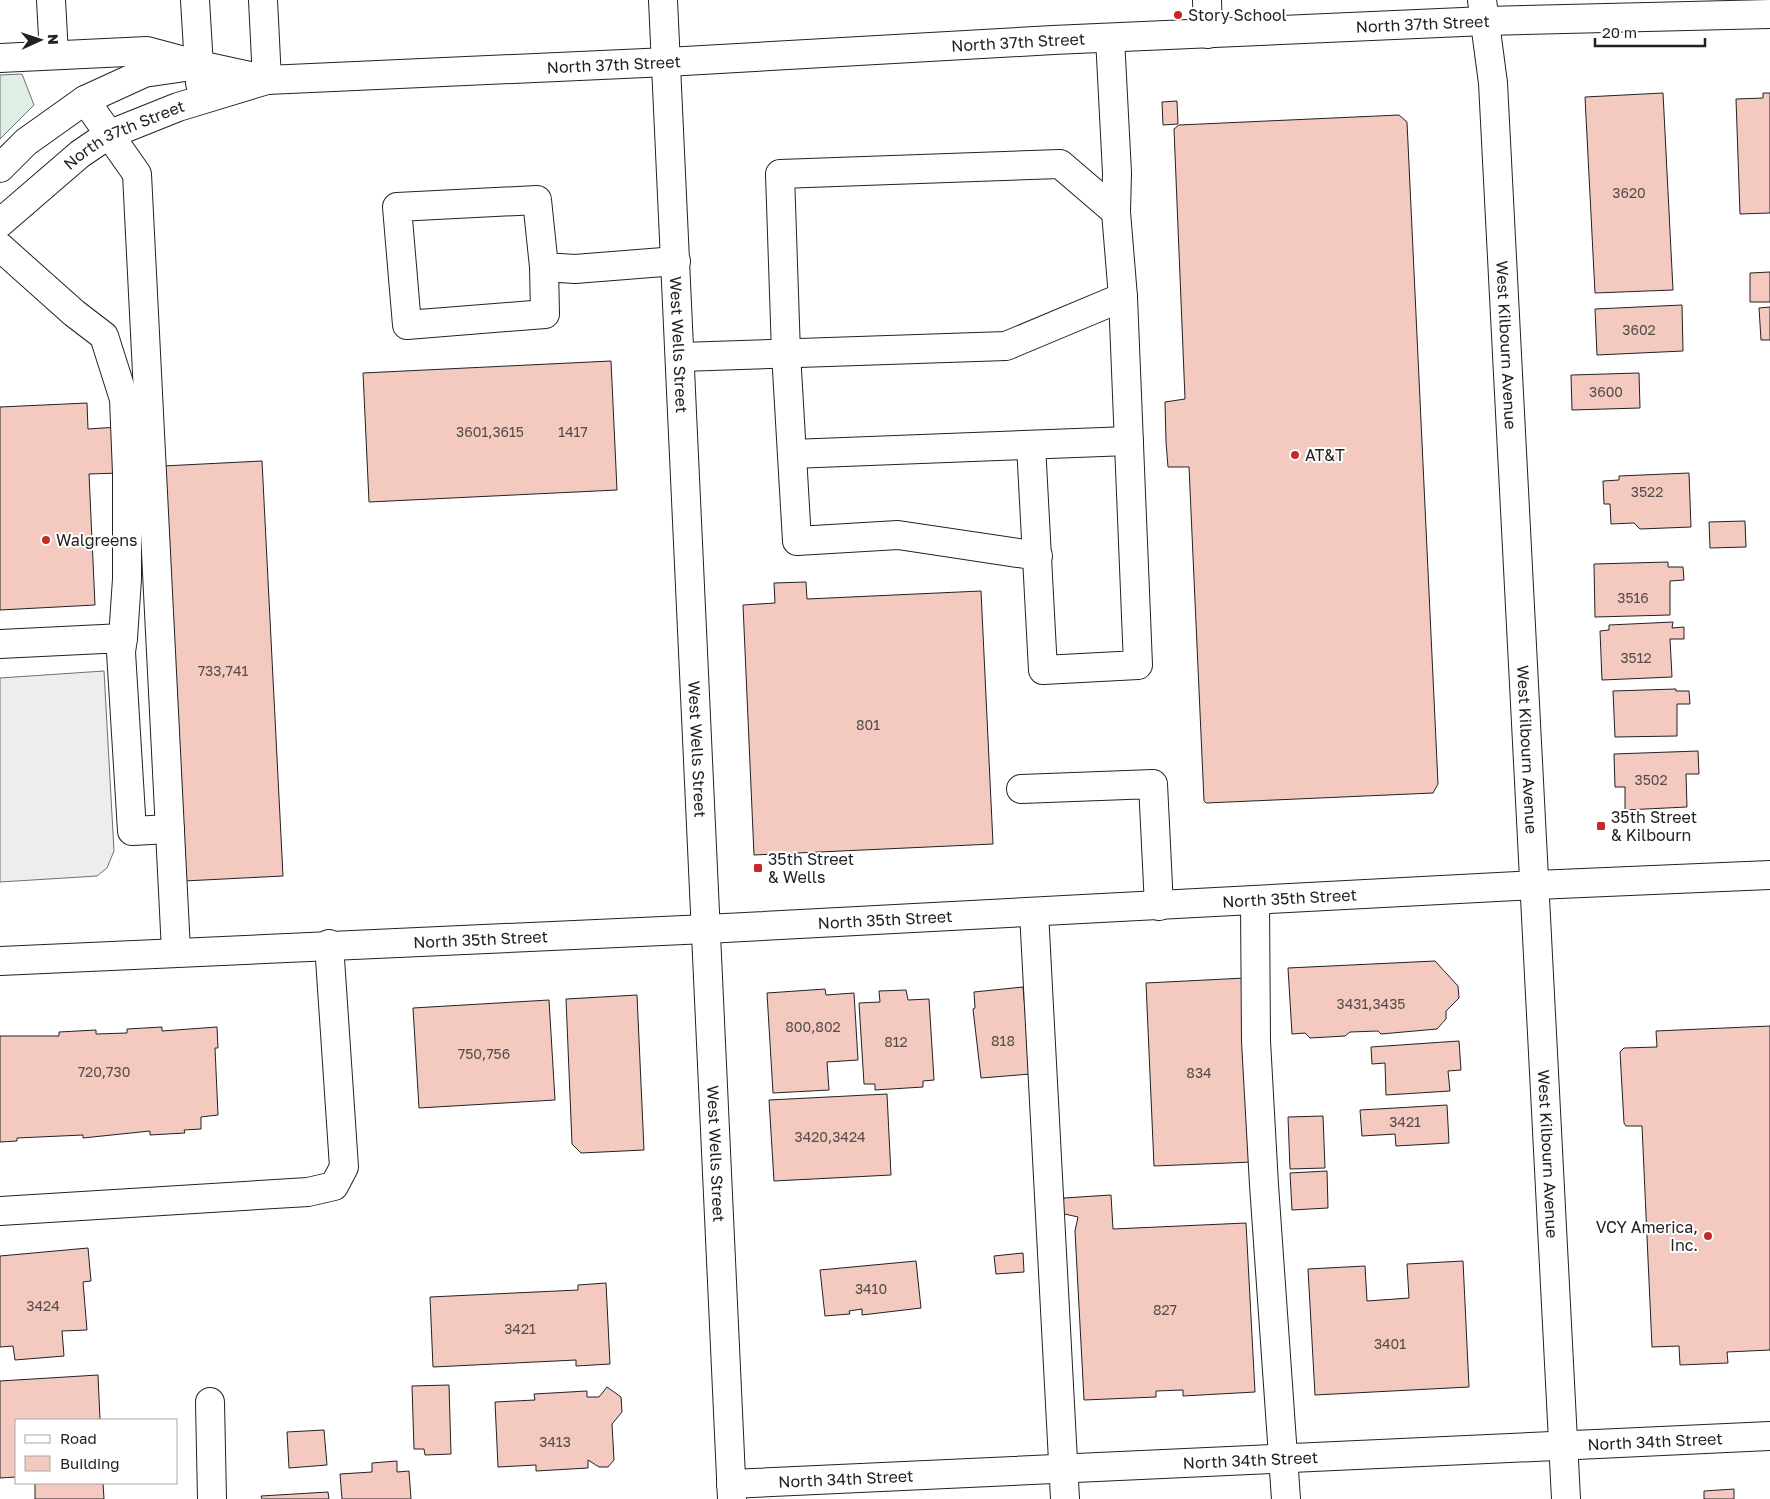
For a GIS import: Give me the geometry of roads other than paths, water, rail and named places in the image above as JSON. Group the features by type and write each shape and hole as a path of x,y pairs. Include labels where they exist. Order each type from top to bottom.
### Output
{"street":[{"path":"51,0 54,55"},
{"path":"195,0 200,100"},
{"path":"263,0 267,80"},
{"name":"West Wells Street","path":"663,0 731,1491"},
{"path":"1207,0 1208,34"},
{"name":"North 37th Street","path":"0,223 80,154 108,135 139,121 267,80 667,62 1208,34 1484,10 1770,14"},
{"name":"West Kilbourn Avenue","path":"1484,10 1493,83 1504,327 1536,885 1566,1499"},
{"path":"1032,445 1043,670 1138,665 1123,297 1116,212 1117,173 1110,38"},
{"path":"0,58 147,51 199,65"},
{"name":"North 37th Street","path":"0,168 41,131 85,100 144,73 199,65 267,80"},
{"path":"85,100 137,174 176,951"},
{"path":"1038,556 898,535 797,540 786,353 780,174 1060,164 1116,212"},
{"path":"537,200 544,268 545,314 407,325 397,207 537,200"},
{"path":"0,247 74,313 104,336 124,399 127,579 121,652 132,831 170,829"},
{"path":"544,268 575,269 676,262"},
{"path":"680,357 1006,346 1123,297"},
{"path":"792,454 1129,441"},
{"path":"0,644 123,638"},
{"path":"1022,789 1153,784 1159,906"},
{"name":"North 35th Street","path":"0,960 329,944 706,929 1536,885 1770,875"},
{"path":"1255,901 1256,1041 1286,1499"},
{"path":"1034,912 1065,1499"},
{"path":"0,1211 308,1192 334,1186 344,1167 329,944"},
{"path":"210,1402 212,1499"},
{"name":"North 34th Street","path":"731,1491 1064,1469 1770,1436"}],"place":[{"name":"Story School","path":"1178,15"},
{"name":"AT&T","path":"1295,455"},
{"name":"Walgreens","path":"46,540"},
{"name":"35th Street & Kilbourn","path":"1601,826"},
{"name":"35th Street & Wells","path":"758,868"},
{"name":"VCY America, Inc.","path":"1708,1236"}]}
